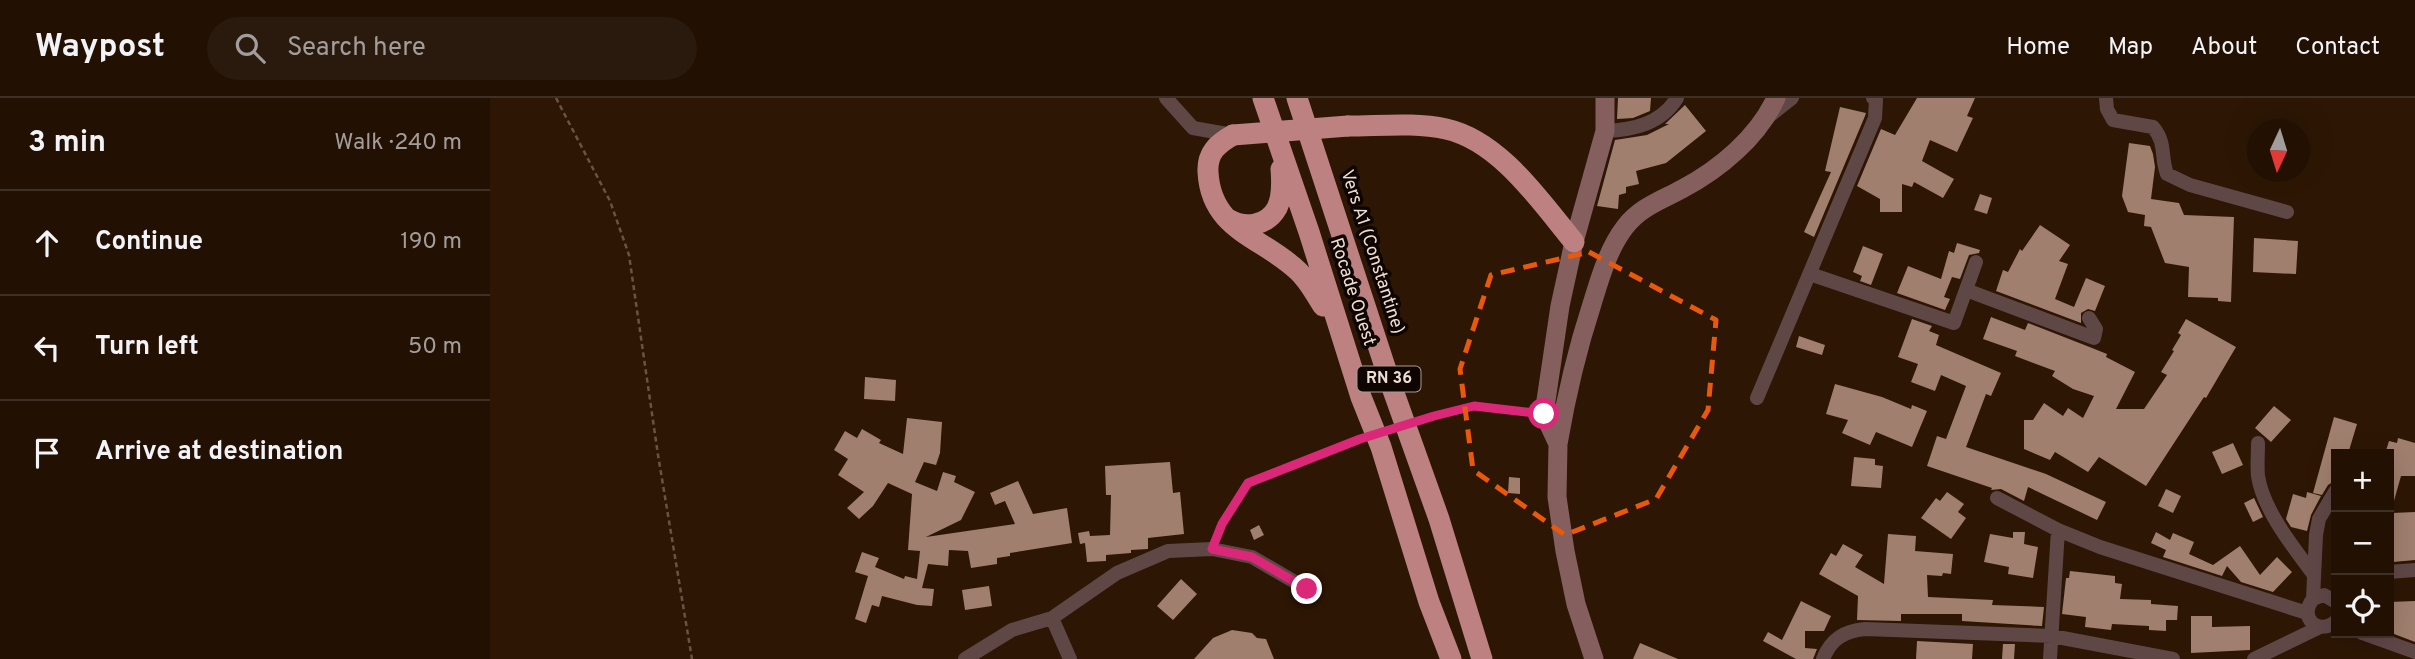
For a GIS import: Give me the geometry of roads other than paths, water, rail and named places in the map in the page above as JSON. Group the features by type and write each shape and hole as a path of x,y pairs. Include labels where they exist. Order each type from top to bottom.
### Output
{"highway":[{"name":"Rocade Ouest","path":"1264,98 1361,397 1381,447 1429,602 1451,659"},
{"name":"Vers A1 (Constantine)","path":"1297,98 1482,659"},
{"path":"1345,342 1299,272 1282,257 1232,226 1222,214 1210,189 1208,163 1216,145 1233,135 1348,126 1447,129 1481,144 1514,170 1574,242"},
{"path":"1222,214 1241,225 1253,225 1268,220 1278,207 1282,189 1278,146"}],"street":[{"path":"1166,98 1193,128 1205,147 1208,163"},
{"path":"1558,444 1544,414 1560,306 1574,242 1605,131 1605,98"},
{"path":"1605,131 1629,131 1643,127 1672,106 1677,98"},
{"path":"1767,118 1776,98"},
{"path":"1594,659 1576,604 1565,551 1557,497 1558,444 1582,335 1604,264 1626,226 1651,203 1684,188 1716,167 1792,98"},
{"path":"1758,398 1875,118 1873,98"},
{"path":"2106,98 2107,109 2113,120 2153,127 2160,135 2164,145 2164,166 2167,174 2190,185 2287,212"},
{"path":"1193,128 1233,135"},
{"path":"1810,274 1955,323 1976,262"},
{"path":"1966,290 2094,338 2096,329 2088,318"},
{"path":"2258,443 2258,473 2263,493 2277,523 2314,575"},
{"path":"1997,498 2058,530 2100,547 2310,606"},
{"path":"2320,627 2311,622 2310,606 2316,535 2319,519 2331,499"},
{"path":"2050,659 2058,530"},
{"path":"965,659 1012,630 1052,618 1117,572 1168,551 1212,549 1252,557 1307,589"},
{"path":"2394,572 2415,570"},
{"path":"2310,606 2324,595 2331,596"},
{"path":"1052,618 1070,659"},
{"path":"2254,659 2331,624"},
{"path":"1823,659 1826,650 1841,635 1865,629 2052,636 2173,659"},
{"path":"2376,638 2415,652"}]}
